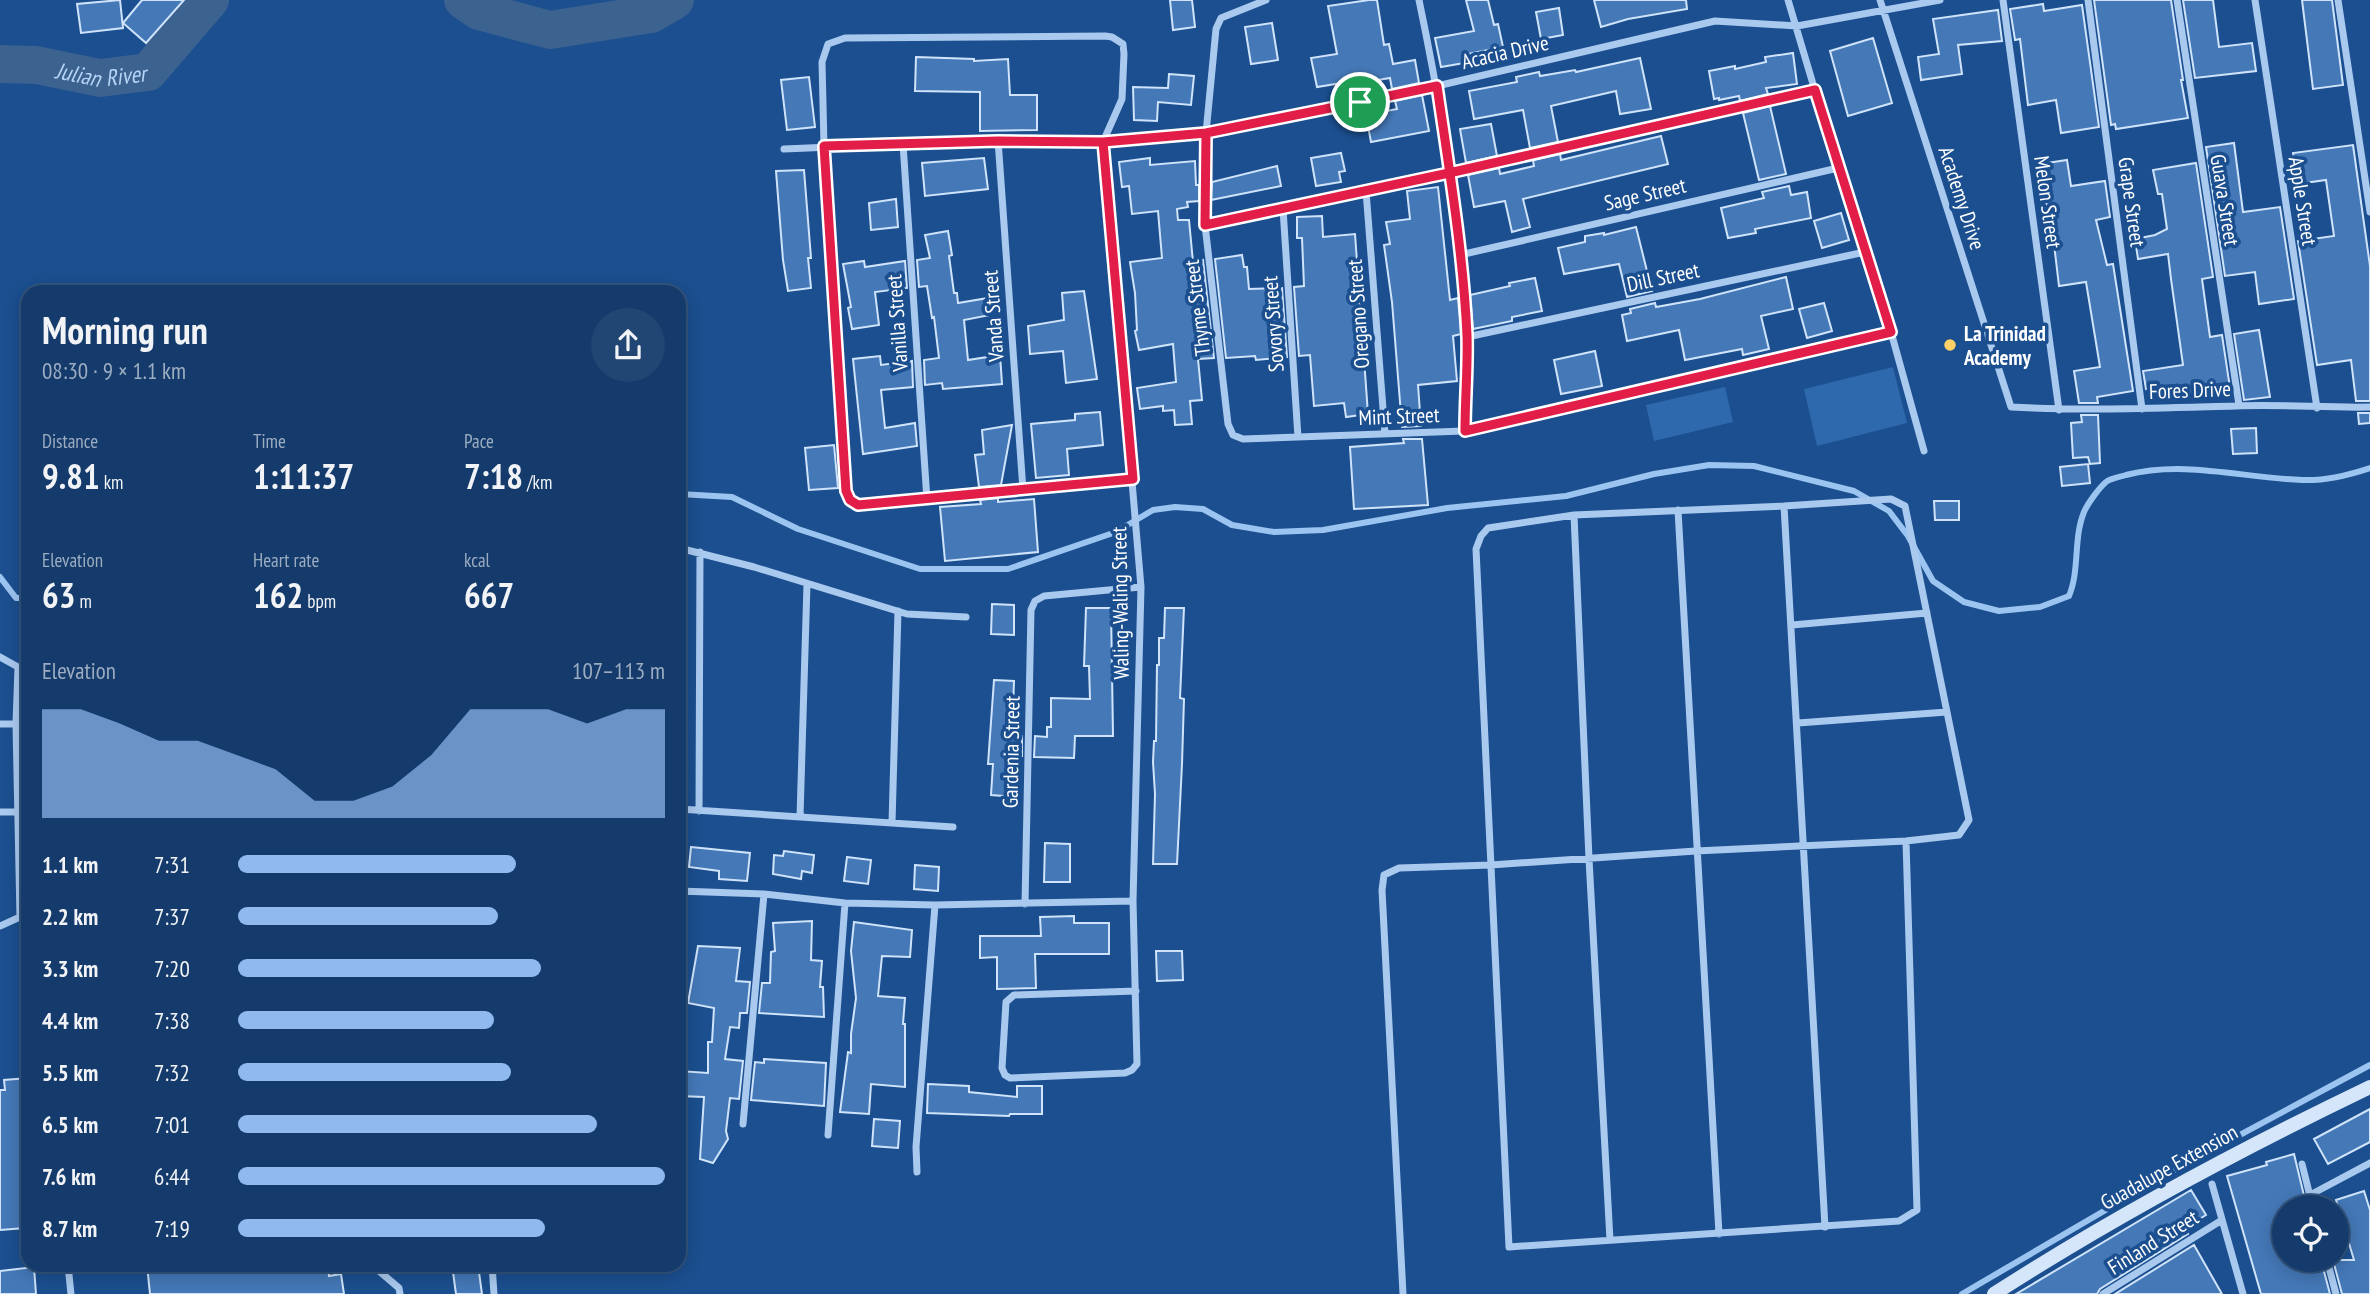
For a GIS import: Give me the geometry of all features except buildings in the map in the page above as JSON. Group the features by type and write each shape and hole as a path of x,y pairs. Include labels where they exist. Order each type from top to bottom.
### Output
{"street":[{"name":"Thyme Street","path":"1233,435 1228,424 1205,225 1206,133 1216,29 1221,18 1229,13 1266,0"},
{"path":"1419,0 1437,86 1460,255 1467,337 1465,431"},
{"path":"1788,0 1891,332 1924,451"},
{"name":"Academy Drive","path":"1880,0 2011,407"},
{"name":"Acacia Drive","path":"784,149 998,141 1103,142 1206,133 1437,86 1715,21 1797,26 1940,0"},
{"name":"Melon Street","path":"2003,0 2059,410"},
{"name":"Grape Street","path":"2088,0 2142,410"},
{"name":"Guava Street","path":"2177,0 2239,405"},
{"name":"Apple Street","path":"2255,0 2317,408"},
{"path":"2338,0 2370,212"},
{"path":"1103,142 1122,99 1123,44 1112,37 845,38 828,44 824,53 824,146 846,491 850,500 858,505 927,500 1133,479"},
{"path":"1205,225 1815,90"},
{"name":"Vanda Street","path":"998,141 1023,490"},
{"name":"Waling-Waling Street","path":"1103,142 1141,587 1133,901 1136,991 1134,1067 1125,1073 1010,1078 1005,1075 1002,1068 1006,1002 1014,995 1136,991"},
{"name":"Vanilla Street","path":"903,144 927,500"},
{"name":"Sage Street","path":"1460,255 1838,168"},
{"name":"Oregano Street","path":"1366,191 1385,434"},
{"name":"Sovory Street","path":"1283,209 1298,437"},
{"name":"Dill Street","path":"1467,337 1866,252"},
{"name":"Mint Street","path":"1233,435 1243,439 1465,431 1891,332"},
{"name":"Fores Drive","path":"2011,407 2059,410 2142,410 2239,405 2370,407"},
{"path":"1403,1294 1382,890 1384,875 1399,868 1491,865 1696,851 1906,841 1959,835 1969,820 1905,506 1891,499 1574,515 1488,528 1481,536 1476,549 1491,865 1509,1247 1899,1221 1917,1210 1906,841"},
{"path":"1784,506 1825,1227"},
{"path":"1678,510 1719,1234"},
{"path":"1574,515 1610,1240"},
{"path":"686,549 898,611 966,617"},
{"path":"699,811 700,552"},
{"path":"800,817 807,584"},
{"name":"Gardenia Street","path":"1025,904 1031,610 1035,601 1044,597 1141,587"},
{"path":"892,823 898,611"},
{"path":"1792,625 1927,613"},
{"path":"0,657 21,668"},
{"path":"0,926 20,917 16,724 18,667"},
{"path":"1798,723 1947,712"},
{"path":"0,724 16,724"},
{"path":"686,810 953,827"},
{"path":"0,812 19,812"},
{"path":"686,892 764,894 845,903 936,905 1133,901"},
{"path":"743,1124 764,894"},
{"path":"828,1135 845,903"},
{"path":"917,1172 916,1147 936,905"},
{"name":"Guadalupe Extension","path":"1994,1294 2132,1210 2229,1157 2370,1087"},
{"path":"2302,1164 2310,1195 2370,1163"},
{"path":"2212,1184 2243,1294"},
{"name":"Finland Street","path":"2103,1294 2222,1220"},
{"path":"69,1272 71,1294"},
{"path":"380,1272 399,1288 400,1294"},
{"path":"492,1272 494,1294"},
{"path":"2330,1272 2336,1294"}],"shaded area":[{"path":"1893,367 1907,423 1817,446 1804,389"},
{"path":"1725,387 1733,422 1654,441 1646,405"}],"waterway":[{"name":"Julian River","path":"0,64 36,65 100,78 148,72 210,0"},
{"name":"Julian River","path":"463,0 479,11 550,30 651,14 675,0"},
{"path":"686,494 732,497 798,529 920,569 1008,569 1116,532 1153,510 1175,507 1203,509 1232,525 1274,532 1323,530 1447,508 1566,496 1654,474 1709,465 1754,466 1854,491 1889,511 1908,536 1933,581 1964,602 1999,611 2040,607 2069,596 2084,512 2097,492 2110,480 2170,469 2310,480 2336,477 2370,468"},
{"path":"0,577 16,598 21,598"},
{"path":"1962,1294 2169,1173 2370,1065"}],"place":[{"name":"La Trinidad Academy","path":"1950,345"}],"route":[{"path":"1360,102 1206,133 1103,142 998,141 824,146 846,491 850,500 858,505 927,500 1133,479 1103,142 1206,133 1205,225 1449,173 1815,90 1891,332 1465,431 1467,337 1460,255 1449,173 1437,86 1360,102"}]}
